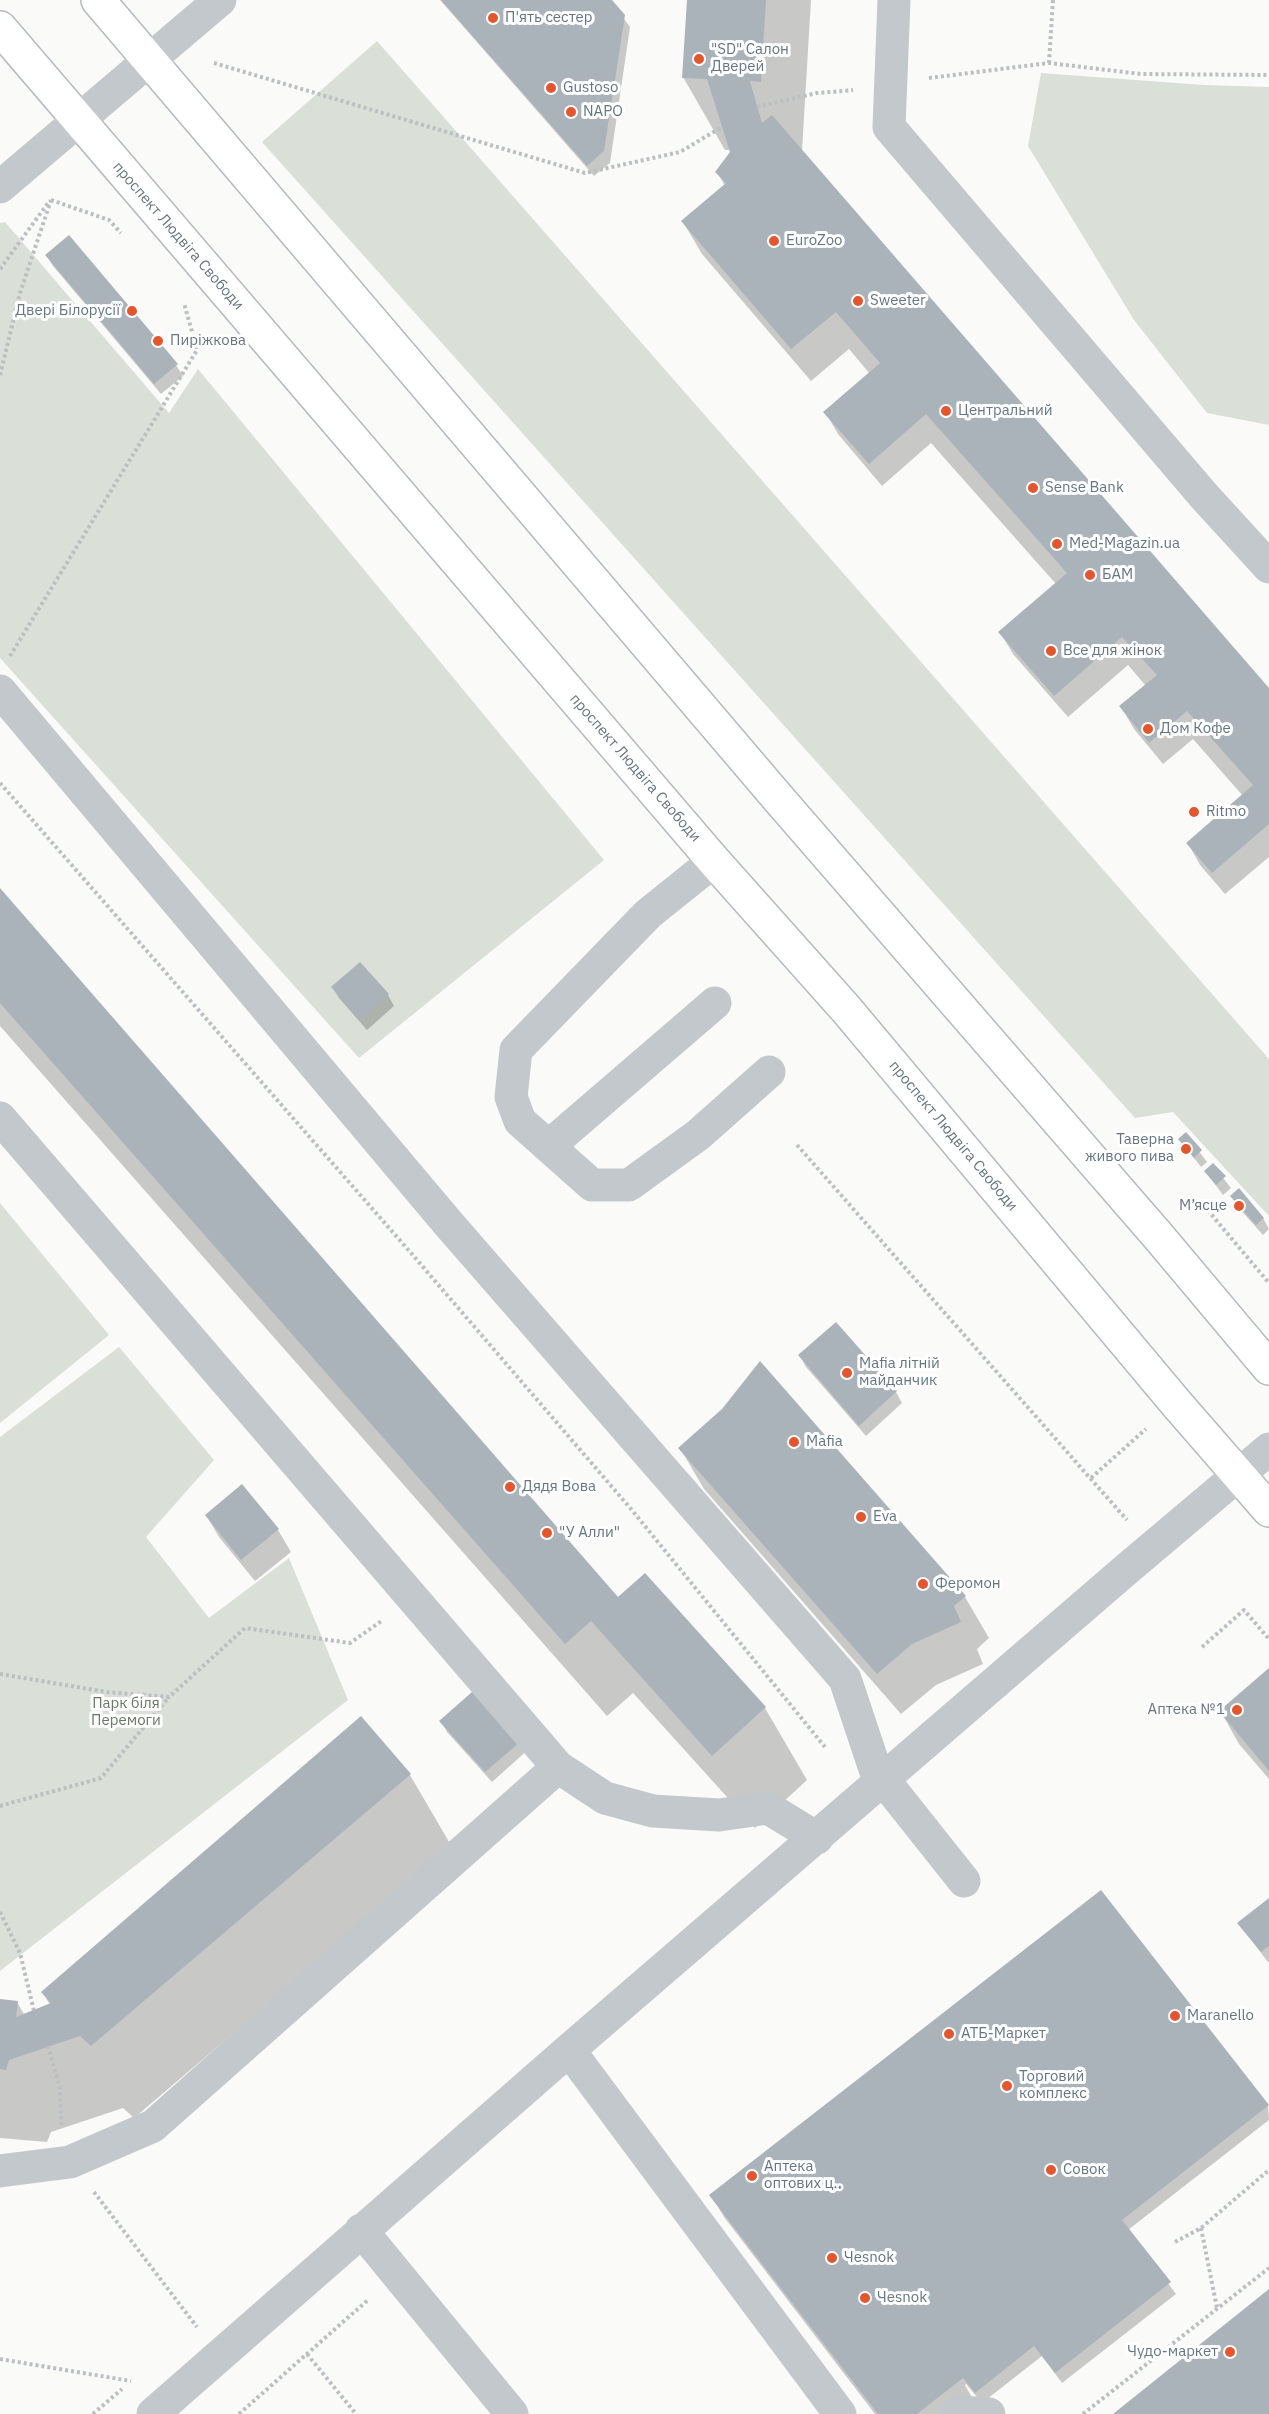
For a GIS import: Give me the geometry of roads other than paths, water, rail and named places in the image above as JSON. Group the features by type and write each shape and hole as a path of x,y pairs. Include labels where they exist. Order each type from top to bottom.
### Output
{"main road":[{"path":"98,0 785,807 1159,1237 1269,1368"},
{"name":"проспект Людвіга Свободи","path":"0,28 714,861 846,1008 1168,1394 1269,1509"}],"street":[{"path":"0,187 219,0"},
{"path":"894,0 889,127 1181,469 1269,567"},
{"path":"3,677 447,1222 845,1679 875,1769 964,1881"},
{"path":"714,861 648,914 516,1050 511,1097 520,1121 550,1145 592,1185 629,1185 698,1135 769,1072"},
{"path":"550,1145 716,1003"},
{"path":"0,1118 558,1767 605,1798 653,1812 719,1815 768,1808 817,1838"},
{"path":"153,2414 569,2050 1269,1449"},
{"path":"0,2171 70,2162 153,2126 558,1767"},
{"path":"569,2050 840,2414"},
{"path":"361,2230 512,2414"},
{"path":"955,2414 959,2412 988,2414"}],"place":[{"name":"П'ять сестер","path":"493,18"},
{"name":"\"SD\" Салон Дверей","path":"699,59"},
{"name":"Gustoso","path":"551,88"},
{"name":"NAPO","path":"571,112"},
{"name":"EuroZoo","path":"774,241"},
{"name":"Sweeter","path":"858,301"},
{"name":"Двері Білорусії","path":"132,311"},
{"name":"Пиріжкова","path":"158,341"},
{"name":"Центральний","path":"946,411"},
{"name":"Sense Bank","path":"1033,488"},
{"name":"Med-Magazin.ua","path":"1057,544"},
{"name":"БАМ","path":"1090,575"},
{"name":"Все для жінок","path":"1051,651"},
{"name":"Дом Кофе","path":"1148,729"},
{"name":"Ritmo","path":"1194,812"},
{"name":"Таверна живого пива","path":"1186,1149"},
{"name":"М’ясце","path":"1239,1206"},
{"name":"Mafia літній майданчик","path":"847,1373"},
{"name":"Mafia","path":"794,1442"},
{"name":"Дядя Вова","path":"510,1487"},
{"name":"Eva","path":"861,1517"},
{"name":"\"У Алли\"","path":"547,1533"},
{"name":"Феромон","path":"923,1584"},
{"name":"Аптека №1","path":"1237,1710"},
{"name":"Maranello","path":"1175,2016"},
{"name":"АТБ-Маркет","path":"949,2034"},
{"name":"Торговий комплекс","path":"1007,2086"},
{"name":"Совок","path":"1051,2170"},
{"name":"Аптека оптових ц‥","path":"752,2176"},
{"name":"Чеsnok","path":"832,2258"},
{"name":"Чesnok","path":"865,2298"},
{"name":"Чудо-маркет","path":"1230,2352"}],"park label":[{"name":"Парк біля Перемоги","path":"126,1712"}]}
